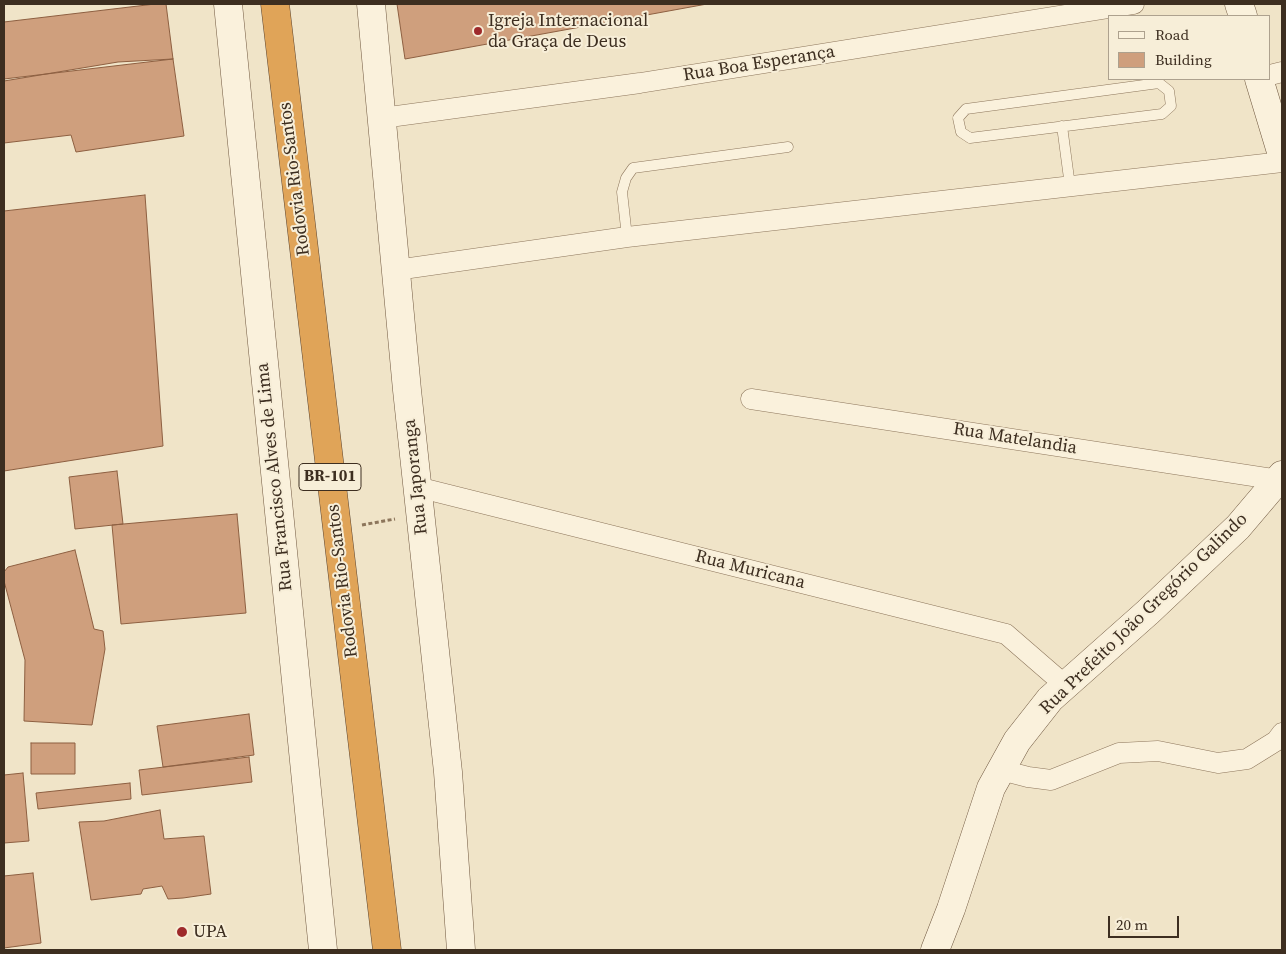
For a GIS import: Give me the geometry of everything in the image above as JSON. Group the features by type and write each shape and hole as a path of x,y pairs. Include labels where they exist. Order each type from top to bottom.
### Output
{"highway":[{"name":"Rodovia Rio-Santos","path":"275,4 387,950"}],"main road":[{"name":"Rua Francisco Alves de Lima","path":"228,4 323,950"},
{"name":"Rua Japoranga","path":"371,4 417,487 448,772 461,950"},
{"path":"1259,80 1282,155"},
{"name":"Rua Prefeito João Gregório Galindo","path":"936,950 991,788 1017,741 1050,699 1148,612 1238,527 1281,477"}],"street":[{"name":"Rua Boa Esperança","path":"382,118 640,83 1134,4"},
{"path":"396,270 627,237 1282,162"},
{"name":"Rua Matelandia","path":"751,399 1281,477"},
{"name":"Rua Muricana","path":"417,487 1006,634 1066,686"},
{"path":"1001,770 1028,777 1051,780 1119,753 1158,751 1218,763 1247,759 1276,741 1282,735"}],"lane":[{"path":"1159,83 1169,91 1171,106 1162,114 1062,126 970,138 961,132 958,118 966,110 1159,83"},
{"path":"1062,126 1070,186"},
{"path":"627,237 622,192 626,178 633,168 788,147"}],"path":[{"path":"336,529 420,515"}],"building":[{"path":"166,4 173,59 4,79 4,22"},
{"name":"Igreja Internacional da Graça de Deus","path":"397,4 707,4 405,59"},
{"path":"173,59 184,136 76,152 71,135 4,143 4,81 118,62"},
{"path":"145,195 163,446 4,471 4,211"},
{"path":"117,471 123,524 75,529 69,477"},
{"path":"237,514 246,613 121,624 112,525"},
{"path":"75,550 94,629 103,631 105,649 92,725 24,721 25,660 4,581 4,572 8,567"},
{"path":"249,714 254,755 163,767 157,726"},
{"path":"31,743 75,743 75,774 31,774"},
{"path":"249,757 252,782 142,795 139,770"},
{"path":"23,773 29,841 4,843 4,775"},
{"path":"130,783 131,799 38,809 36,793"},
{"path":"160,810 164,839 204,836 211,894 168,899 162,886 143,889 141,894 91,900 79,822 104,821"},
{"path":"33,873 41,943 4,948 4,876"}],"place":[{"name":"Igreja Internacional da Graça de Deus","path":"478,31"},
{"name":"UPA","path":"182,932"}]}
